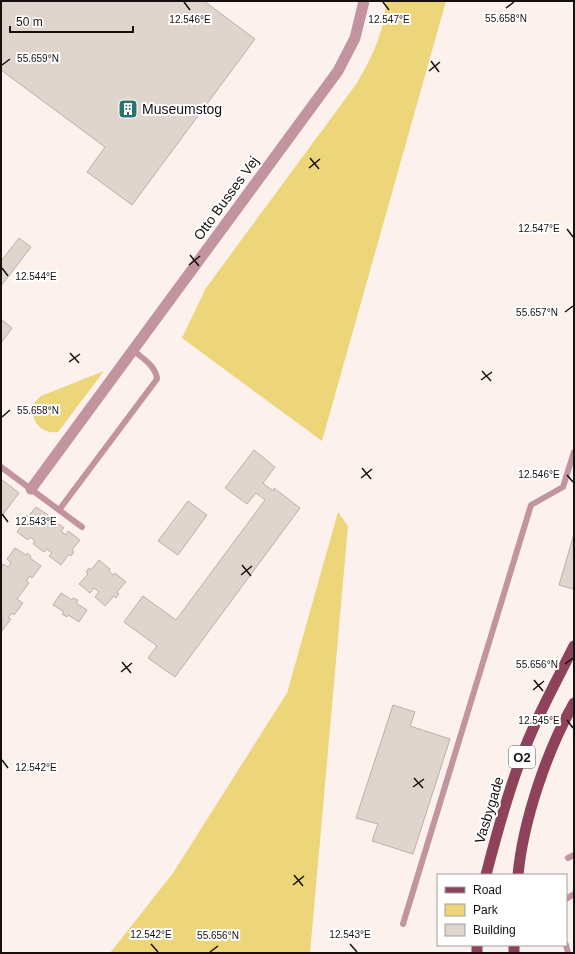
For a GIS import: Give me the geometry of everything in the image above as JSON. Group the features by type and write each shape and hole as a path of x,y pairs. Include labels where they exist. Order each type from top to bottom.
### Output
{"main road":[{"name":"Vasbygade","path":"486,874 498,828 520,760 547,699 574,646"},
{"name":"O2","path":"518,874 529,819 545,765 566,716 574,703"}],"street":[{"name":"Otto Busses Vej","path":"31,489 338,71 355,38 364,1"}],"lane":[{"path":"59,510 157,379 157,373 153,368 133,350"},
{"path":"403,924 531,505 563,487 574,452"},
{"path":"1,467 82,527"},
{"path":"568,858 574,855"}],"green space":[{"path":"386,1 446,1 322,441 182,338 206,288 357,83 377,44 383,23"},
{"path":"104,371 58,432 44,430 39,426 33,414 33,408 41,396"},
{"path":"338,512 348,526 310,953 110,953 173,873 287,693"}],"building":[{"name":"Museumstog","path":"1,1 204,1 255,39 132,205 87,172 105,147 1,70"},
{"path":"19,238 31,247 1,286 1,261"},
{"path":"1,319 12,328 1,343"},
{"path":"254,450 275,467 263,483 273,491 274,488 300,508 175,677 148,658 157,646 124,622 143,596 176,620 265,500 256,493 247,504 225,488"},
{"path":"1,479 19,493 1,517"},
{"path":"188,501 207,515 178,555 158,541"},
{"path":"36,507 48,515 44,519 49,523 52,519 64,528 61,531 66,535 68,531 80,540 72,550 74,552 71,556 69,554 61,565 49,556 52,553 47,549 44,552 33,544 35,541 30,537 28,540 17,532 25,521 23,519 26,515 28,517"},
{"path":"574,534 574,585 573,589 559,585"},
{"path":"15,548 26,555 27,553 31,556 30,558 41,566 32,578 30,576 26,581 29,583 17,599 23,603 14,615 12,613 8,618 11,619 2,631 1,567 3,564 8,567 11,563 7,559"},
{"path":"99,560 110,569 109,571 113,575 115,573 126,582 117,592 119,594 116,598 114,596 105,606 95,597 99,592 94,588 90,593 79,584 88,574 86,572 89,568 91,570"},
{"path":"61,593 72,600 73,598 78,600 76,603 87,610 79,622 68,615 67,617 62,614 64,612 53,605"},
{"path":"393,705 415,712 410,726 450,739 413,854 372,841 378,824 356,818"}],"place":[{"name":"Museumstog","path":"128,109"}]}
